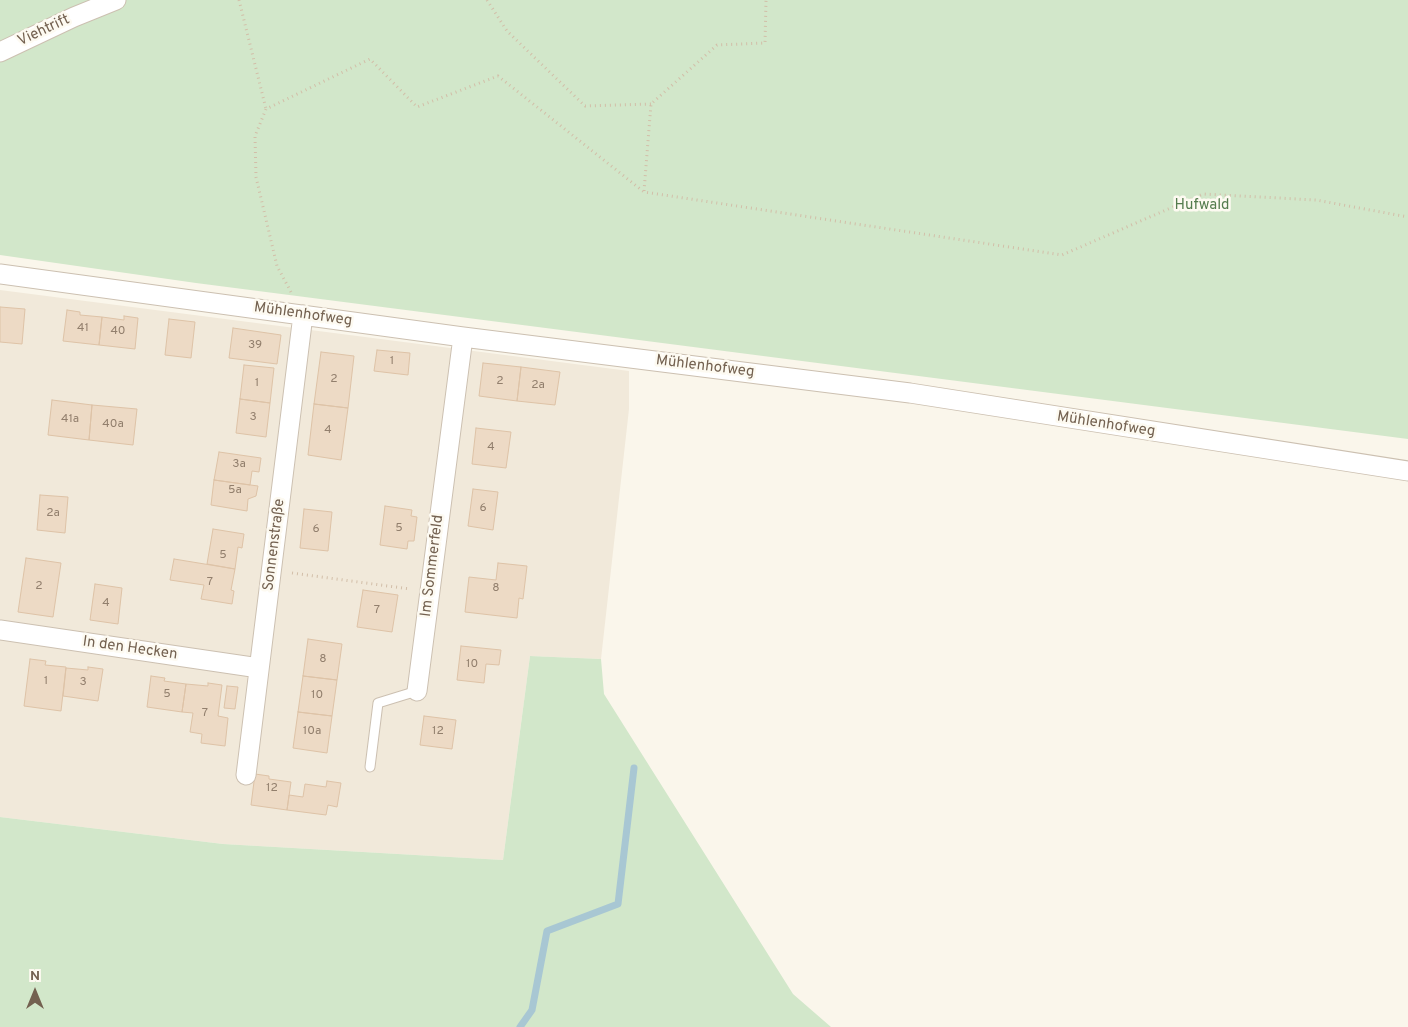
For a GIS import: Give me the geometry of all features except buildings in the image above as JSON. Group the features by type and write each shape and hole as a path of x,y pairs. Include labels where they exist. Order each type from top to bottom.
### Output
{"street":[{"name":"Viehtrift","path":"0,52 74,17 116,0"},
{"name":"Mühlenhofweg","path":"0,274 910,393 1408,471"},
{"name":"Sonnenstraße","path":"246,774 303,315"},
{"name":"Im Sommerfeld","path":"417,691 463,336"},
{"name":"In den Hecken","path":"0,630 259,668"}],"lane":[{"name":"Im Sommerfeld","path":"370,767 378,702 417,691"}],"path":[{"path":"238,0 266,109 255,136 256,178 278,266 303,315"},
{"path":"487,0 507,32 585,106 650,104 717,45 765,42 766,0"},
{"path":"266,109 370,59 417,107 498,76 644,192 1062,255 1203,194 1316,200 1408,216"},
{"path":"644,192 650,104"},
{"path":"271,570 430,591"}],"shaded area":[{"path":"0,290 629,371 629,409 601,659 530,656 503,860 223,844 0,817"}],"green space":[{"name":"Hufwald","path":"0,0 1408,0 1408,439 196,283 0,255"},
{"path":"530,656 601,659 604,694 793,994 831,1027 0,1027 0,817 223,844 503,860"}],"waterway":[{"path":"520,1027 532,1010 547,931 618,904 634,768"}]}
